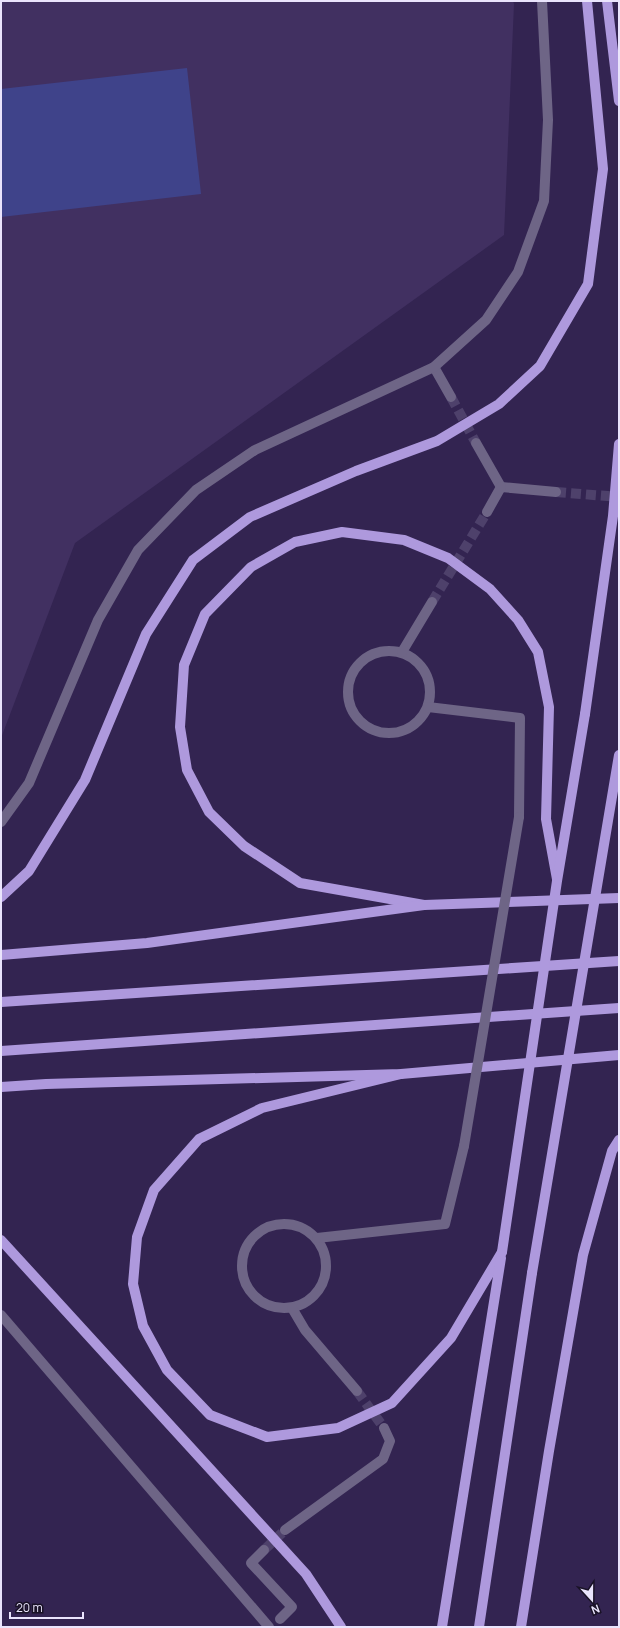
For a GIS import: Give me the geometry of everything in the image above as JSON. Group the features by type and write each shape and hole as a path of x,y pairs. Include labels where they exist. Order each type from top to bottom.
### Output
{"main road":[{"path":"1,897 29,871 85,780 146,634 193,560 250,518 356,471 437,441 499,404 540,366 588,284 603,169 588,1"},
{"path":"606,1 619,102"},
{"path":"442,1627 502,1252 557,881 585,714 613,516 619,444"},
{"path":"424,905 300,883 244,846 209,812 187,770 180,727 184,665 206,614 250,567 296,542 342,532 404,540 448,558 490,589 518,620 538,652 549,707 546,819 557,881"},
{"path":"480,1627 532,1273 619,754"},
{"path":"1,955 147,943 424,905 619,898"},
{"path":"1,1002 619,961"},
{"path":"1,1051 619,1008"},
{"path":"1,1087 46,1084 401,1074 619,1055"},
{"path":"401,1074 262,1108 200,1139 154,1190 137,1237 133,1284 143,1326 167,1370 210,1415 267,1437 338,1428 392,1403 451,1338 502,1252"},
{"path":"521,1627 549,1450 583,1255 612,1151 619,1140"},
{"path":"1,1240 306,1574 341,1627"}],"street":[{"path":"1,822 29,783 98,620 138,550 143,544 196,490 255,450 434,367 486,320 518,272 544,201 548,120 542,1"},
{"path":"434,367 451,397"},
{"path":"476,443 501,487"},
{"path":"501,487 556,492"},
{"path":"487,512 501,487"},
{"path":"402,652 432,602"},
{"path":"388,650 402,652 414,658 424,668 430,680 431,694 428,707 421,719 410,728 397,733 383,733 370,729 359,721 351,709 348,696 348,683 354,670 362,659 375,653 388,650"},
{"path":"317,1238 445,1224 464,1146 519,817 520,718 428,707"},
{"path":"276,1224 291,1224 305,1229 317,1238 324,1249 327,1261 326,1274 322,1286 314,1297 304,1304 292,1308 277,1308 263,1303 252,1294 244,1281 242,1266 244,1252 251,1239 262,1229 276,1224"},
{"path":"292,1308 305,1330 357,1391"},
{"path":"1,1314 269,1627"},
{"path":"285,1530 383,1459 390,1441 384,1428"},
{"path":"264,1550 251,1563 292,1607 280,1619"}],"shaded area":[{"path":"1,1 513,1 514,4 504,235 75,543 1,738"}],"building":[{"path":"187,68 201,194 1,217 1,89"}],"tunnel":[{"path":"451,397 476,443"},
{"path":"556,492 619,497"},
{"path":"432,602 487,512"},
{"path":"357,1391 384,1428"},
{"path":"264,1550 285,1530"}]}
